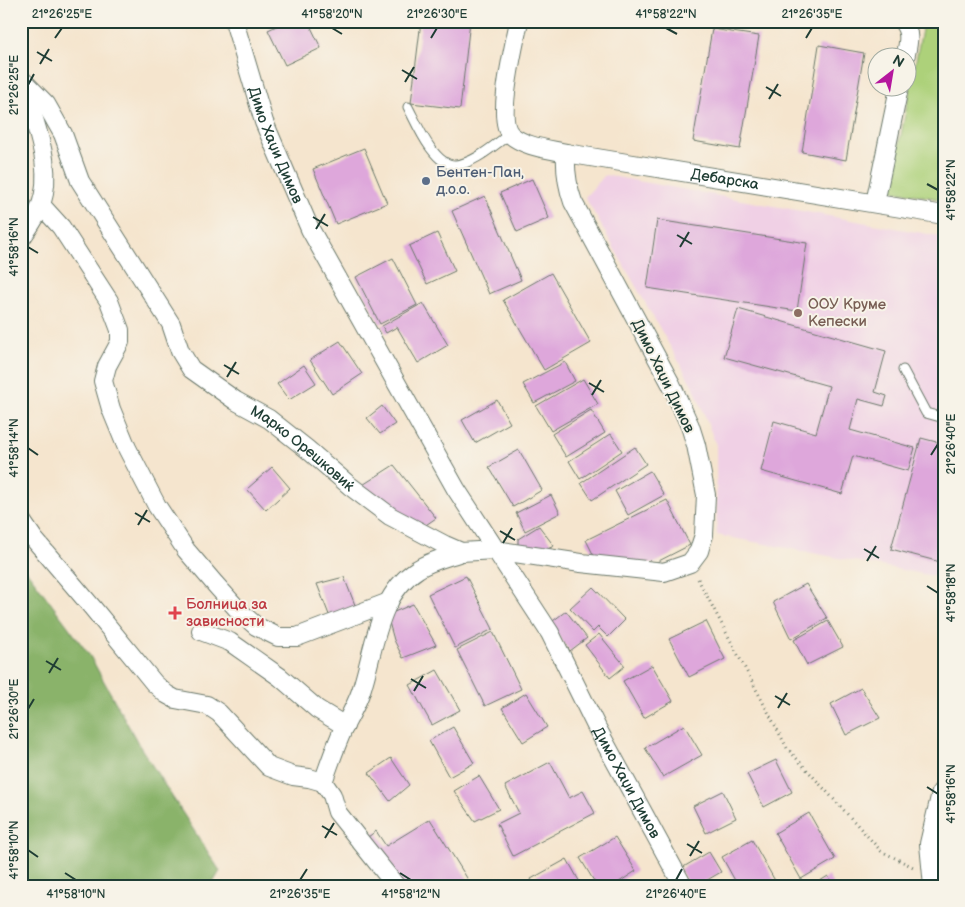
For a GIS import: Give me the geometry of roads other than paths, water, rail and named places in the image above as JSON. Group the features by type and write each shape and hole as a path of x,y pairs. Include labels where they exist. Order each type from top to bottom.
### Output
{"street":[{"name":"Димо Хаџи Димов","path":"234,21 264,122 310,229 456,489 550,633 597,728 683,886"},
{"path":"510,134 505,121 504,107 519,21"},
{"path":"902,21 905,24 909,38 907,48"},
{"name":"Марко Орешковиќ","path":"21,238 41,205 44,184 43,150 22,80"},
{"name":"Марко Орешковиќ","path":"22,80 46,104 63,134 80,181 171,324 180,352 191,369 236,401 269,420 308,449 350,486 390,516 461,552"},
{"path":"875,203 897,98"},
{"name":"Дебарска","path":"510,134 536,146 566,153 944,215"},
{"name":"Димо Хаџи Димов","path":"495,550 581,563 664,572 690,563 699,552 704,535 706,495 696,445 690,426 671,384 573,202 567,185 565,171 566,153"},
{"path":"41,205 61,227 109,301 120,330 120,342 107,366 103,381 111,409 127,448 157,506 186,550 215,584 240,612 256,626 278,637 297,637 389,602"},
{"path":"21,520 34,539 154,683 166,694 175,698 207,705 219,713 270,767 293,776 323,782 332,795 337,812 396,886"},
{"path":"323,782 362,689 382,615 405,580 419,568 461,552 495,550"},
{"path":"201,631 230,642 280,677 317,709 345,726"},
{"path":"935,882 932,844 944,793"}],"lane":[{"path":"408,107 428,144 438,158 453,165 464,163 478,156 510,134"},
{"path":"903,370 926,413 944,418"}],"place":[{"name":"Бентен-Пан, д.о.о.","path":"426,181"},
{"name":"ООУ Круме Кепески","path":"798,313"},
{"name":"Болница за зависности","path":"175,613"}]}
